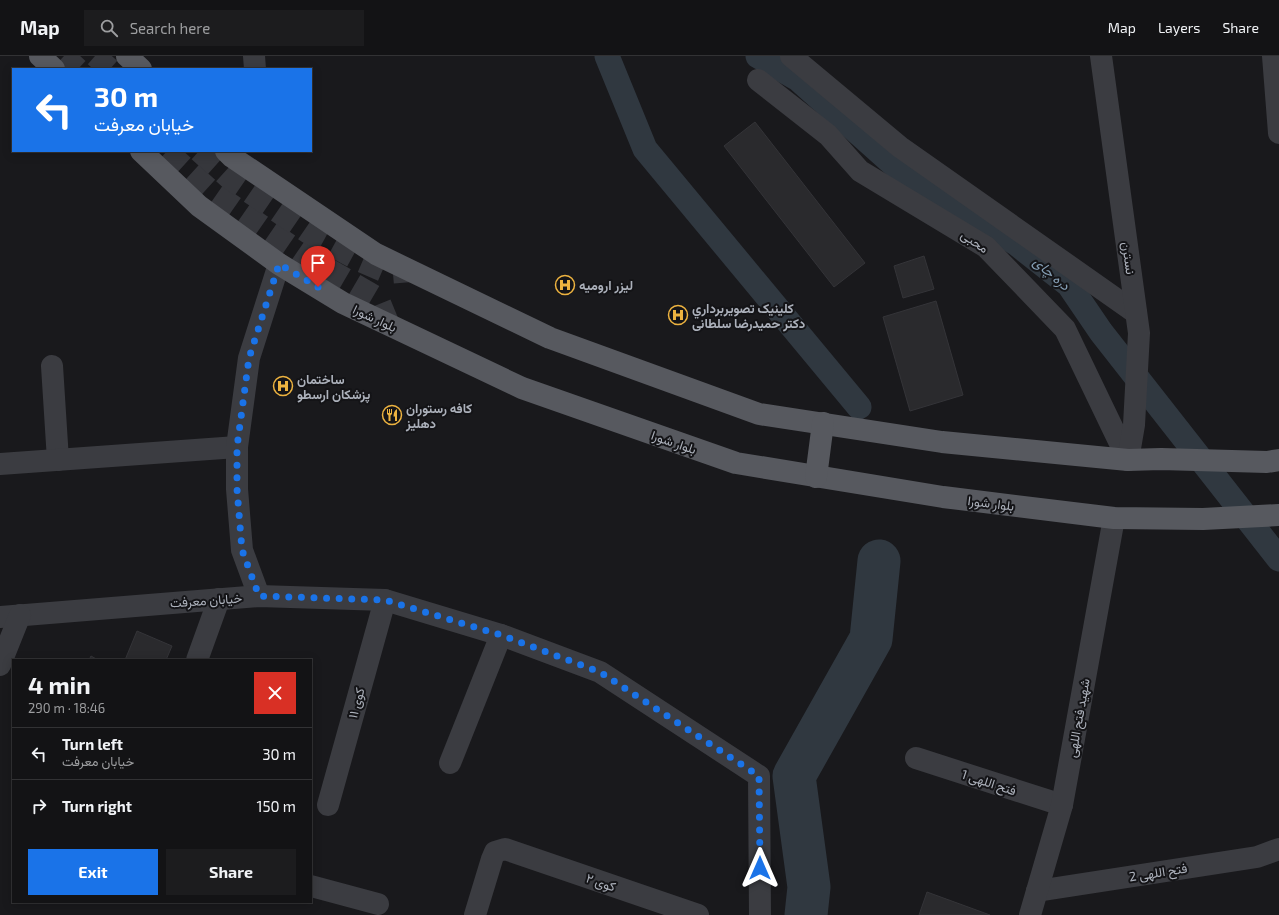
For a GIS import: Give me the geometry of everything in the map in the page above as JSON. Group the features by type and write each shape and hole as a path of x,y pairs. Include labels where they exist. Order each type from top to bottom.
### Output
{"main road":[{"path":"40,56 53,68"},
{"path":"127,56 139,68"},
{"name":"بلوار شورا","path":"142,152 199,206 279,264 343,303 522,388 736,464 943,498 1114,518 1203,519 1279,515"},
{"path":"231,153 376,254 550,338 759,414 942,442 1128,460 1161,459 1273,461"},
{"path":"816,477 823,423"}],"street":[{"path":"254,56 254,68"},
{"path":"791,56 900,147 1138,323"},
{"name":"نسترن","path":"1101,56 1138,323 1134,425 1128,460"},
{"path":"1273,56 1279,133"},
{"name":"محبی","path":"758,80 828,135 860,171 986,247 991,252 1065,329 1128,460"},
{"path":"259,596 242,550 237,489 237,447 249,358 279,264"},
{"path":"52,366 58,460"},
{"path":"0,464 237,447"},
{"name":"شهید فتح اللهی","path":"1030,915 1062,806 1114,518"},
{"name":"خیابان معرفت","path":"10,616 259,596 385,600 501,635 600,672 759,776 760,915"},
{"path":"198,659 218,599"},
{"name":"کوی ۱۱","path":"328,805 385,600"},
{"path":"0,665 10,616"},
{"path":"450,763 501,635"},
{"name":"فتح اللهی 1","path":"916,758 1062,806"},
{"name":"کوی ۲","path":"475,915 495,852 504,849 698,915"},
{"name":"فتح اللهی 2","path":"1037,891 1257,857 1279,849"},
{"path":"312,886 378,904"}],"building":[{"path":"755,122 865,263 834,287 724,146"},
{"path":"924,256 934,289 903,298 894,266"},
{"path":"936,301 963,395 910,411 883,317"},
{"path":"137,631 172,646 166,659 125,659"},
{"path":"91,656 96,659 90,659"},
{"path":"927,892 990,915 919,915"}],"waterway":[{"path":"607,56 645,149 859,407"},
{"name":"دره چای","path":"758,56 798,79 902,172 1017,244 1069,285 1101,332 1279,559"},
{"path":"806,915 809,887 794,776 871,639 879,561"}],"tunnel":[{"path":"64,56 77,68"},
{"path":"95,56 109,68"},
{"path":"168,152 210,190 301,253 378,298 389,325"},
{"path":"200,152 229,178 307,232 360,261 388,273 411,271"}],"place":[{"name":"لیزر ارومیه","path":"565,285"},
{"name":"کلینیک تصويربرداري دکتر حمیدرضا سلطانی","path":"678,315"},
{"name":"ساختمان پزشکان ارسطو","path":"283,386"},
{"name":"کافه رستوران دهلیز","path":"392,415"}],"route":[{"path":"318,287 279,264 249,358 237,447 237,489 242,550 259,596 385,600 501,635 600,672 759,776 760,868"}]}
